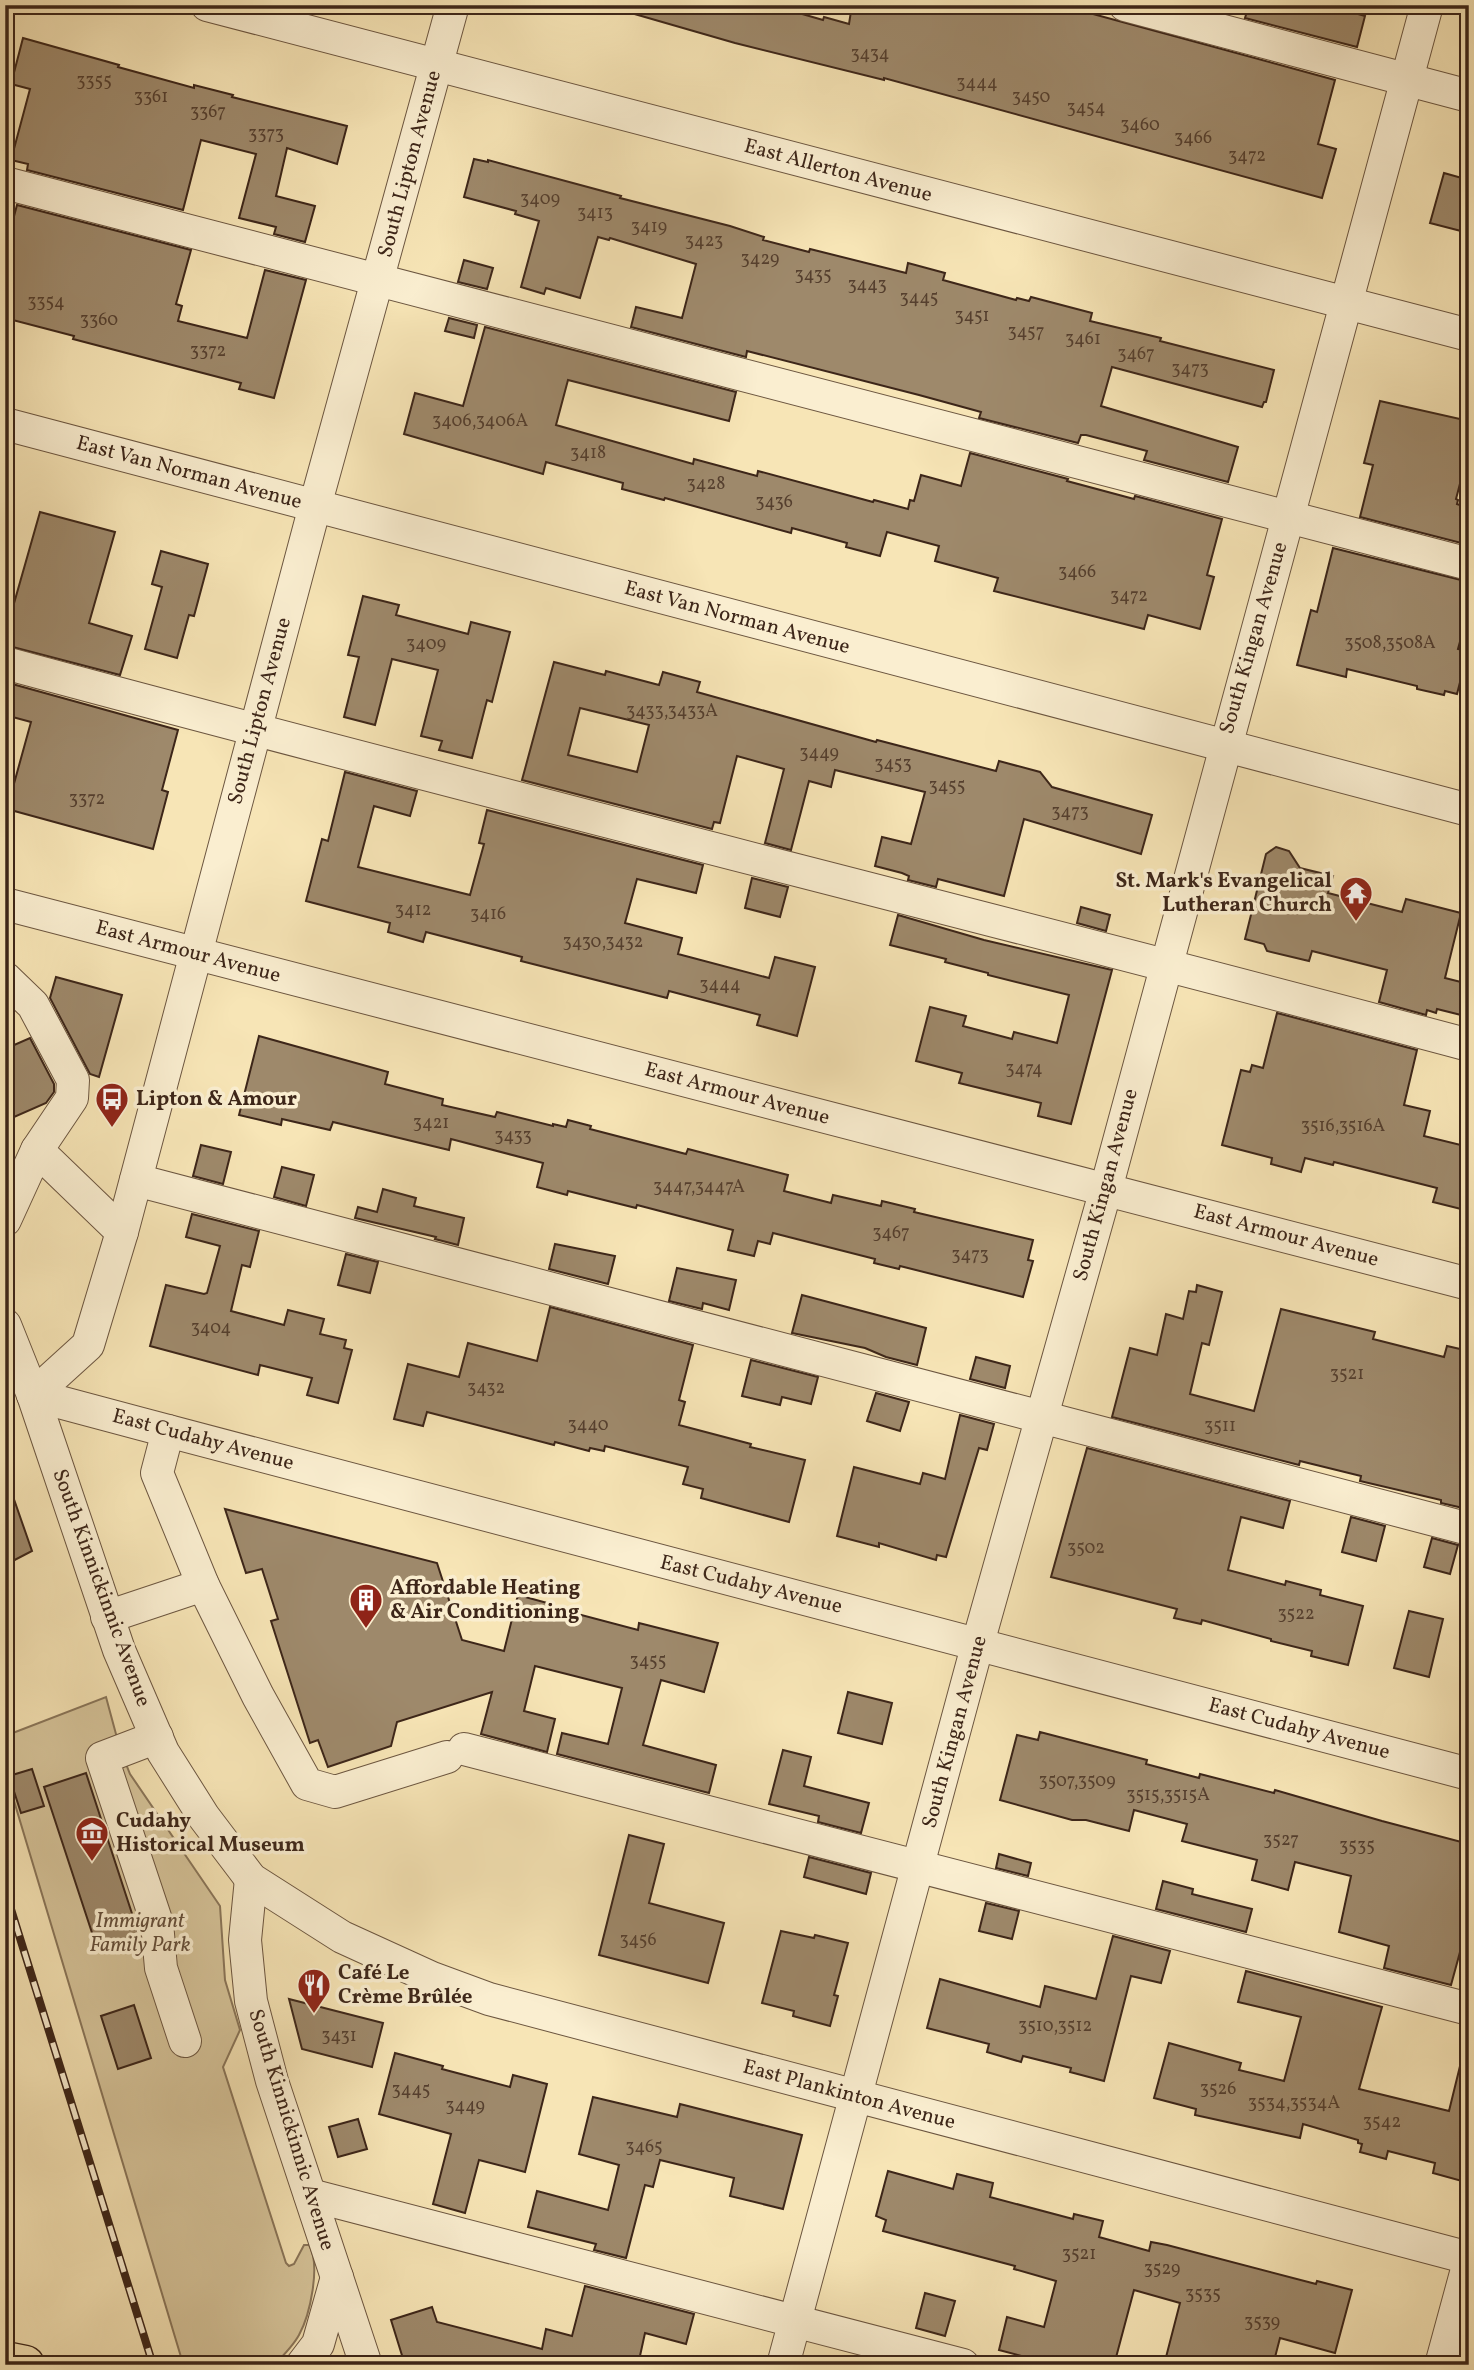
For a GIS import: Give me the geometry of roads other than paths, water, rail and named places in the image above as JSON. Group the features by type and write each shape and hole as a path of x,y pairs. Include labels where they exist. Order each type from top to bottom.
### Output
{"main road":[{"path":"5,2361 25,2365"}],"street":[{"name":"East Allerton Avenue","path":"207,5 1469,335"},
{"name":"South Lipton Avenue","path":"33,1395 88,1345 122,1232 194,953 453,5"},
{"path":"1125,5 1469,96"},
{"name":"South Kingan Avenue","path":"783,2365 1427,5"},
{"path":"5,183 1469,564"},
{"name":"East Van Norman Avenue","path":"5,424 1469,810"},
{"path":"5,663 1469,1045"},
{"name":"East Armour Avenue","path":"5,904 1469,1284"},
{"path":"5,978 33,1004 73,1080 72,1098 37,1150 5,1220"},
{"path":"37,1150 122,1232"},
{"path":"136,1180 1469,1529"},
{"name":"South Kinnickinnic Avenue","path":"5,1325 33,1395 107,1617 163,1752 204,1817 251,1879 245,1940 251,2001 272,2081 366,2365"},
{"name":"East Cudahy Avenue","path":"33,1395 1469,1774"},
{"path":"168,1431 157,1473 203,1584 258,1696 307,1784 335,1792 456,1753 918,1866 1469,2009"},
{"path":"107,1617 203,1584"},
{"path":"157,1737 102,1758 157,1923 161,1968 185,2041"},
{"name":"East Plankinton Avenue","path":"251,1879 342,1937 432,1978 489,1999 1469,2260"},
{"path":"310,2195 963,2365"},
{"path":"1441,2365 1469,2260"},
{"name":"South Kinnickinnic Avenue","path":"302,2365 318,2344 337,2277"}],"railway":[{"path":"5,1890 153,2365"}],"place":[{"name":"St. Mark's Evangelical Lutheran Church","path":"1356,923"},
{"name":"Lipton & Amour","path":"112,1129"},
{"name":"Affordable Heating & Air Conditioning","path":"366,1630"},
{"name":"Cudahy Historical Museum","path":"92,1863"},
{"name":"Café Le Crème Brûlée","path":"314,2015"}],"park label":[{"name":"Immigrant Family Park","path":"140,1933"}]}
